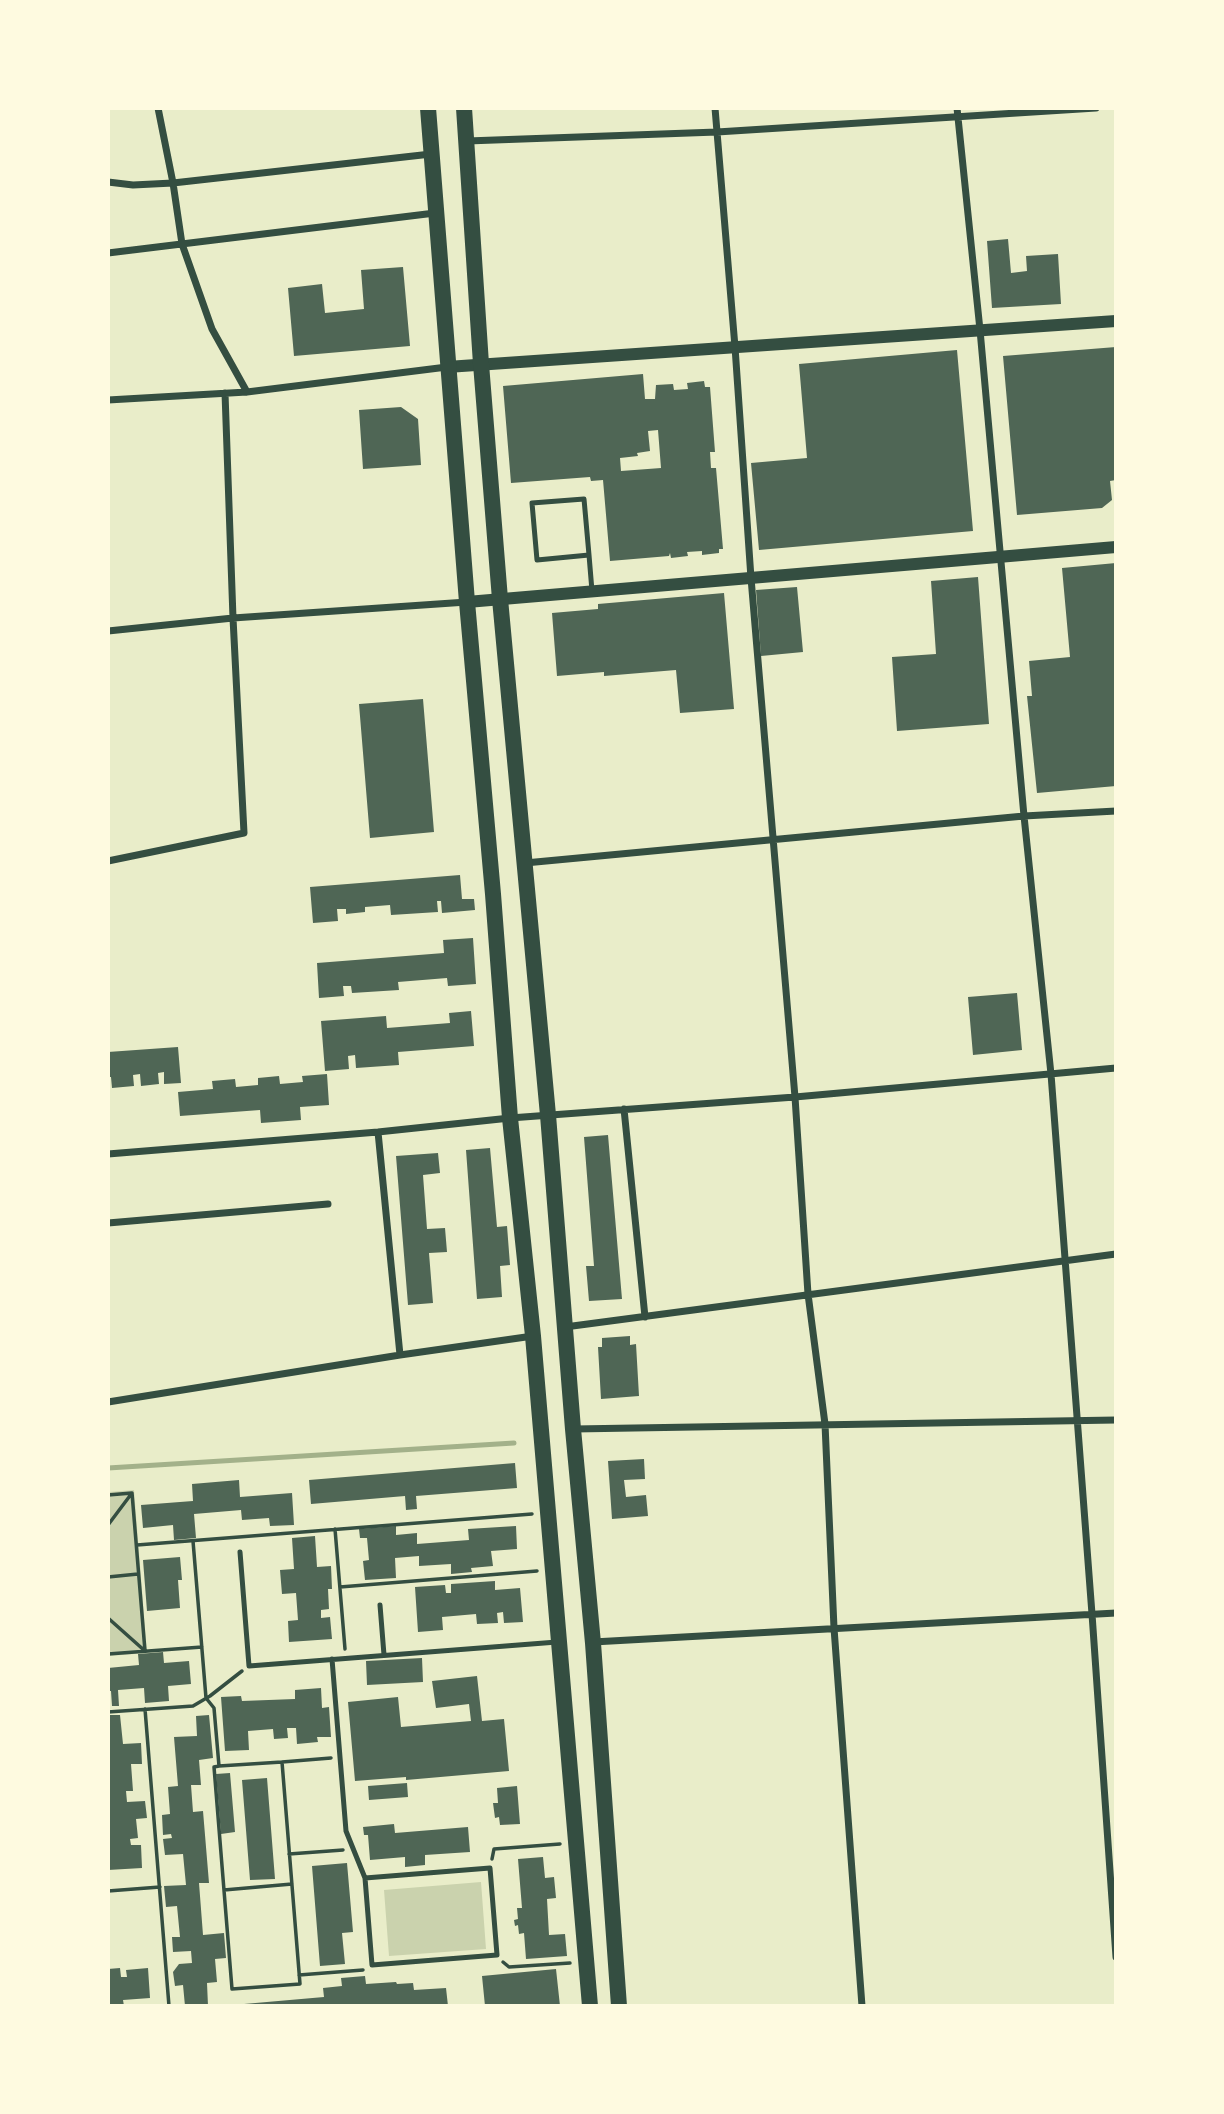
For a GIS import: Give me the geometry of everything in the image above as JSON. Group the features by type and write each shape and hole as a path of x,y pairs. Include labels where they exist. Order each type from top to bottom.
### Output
{"main road":[{"path":"428,108 510,1118 533,1336 590,2006"},
{"path":"464,108 500,599 593,1643 619,2006"}],"street":[{"path":"158,108 182,244 212,329 247,392"},
{"path":"715,108 795,1097 808,1294 825,1424 834,1628 862,2006"},
{"path":"467,141 717,132 957,113 1096,108"},
{"path":"957,113 1051,1074 1115,1957"},
{"path":"108,182 133,185 173,183 432,154"},
{"path":"108,253 435,213"},
{"path":"108,400 247,392 481,364 1115,321"},
{"path":"108,861 244,833 225,393"},
{"path":"108,631 233,618 592,592 1115,547"},
{"path":"525,863 1024,816 1115,811"},
{"path":"108,1154 1115,1068"},
{"path":"624,1110 645,1317"},
{"path":"378,1132 400,1355"},
{"path":"108,1223 328,1204"},
{"path":"565,1328 1115,1254"},
{"path":"108,1402 533,1336"},
{"path":"573,1429 1115,1420"},
{"path":"593,1643 1115,1613"}],"lane":[{"path":"589,555 537,559 532,503 584,499 589,555 592,592"},
{"path":"240,1552 249,1666 559,1642"},
{"path":"380,1605 384,1655"},
{"path":"332,1659 346,1831 365,1878 372,1965 497,1955 490,1868 365,1878"}],"path":[{"path":"108,1495 132,1493"},
{"path":"108,1525 132,1493"},
{"path":"132,1493 145,1651"},
{"path":"136,1545 548,1513"},
{"path":"335,1530 346,1658"},
{"path":"193,1541 206,1698 214,1708 219,1766"},
{"path":"340,1587 553,1570"},
{"path":"108,1577 139,1574"},
{"path":"108,1618 145,1651"},
{"path":"108,1654 202,1647"},
{"path":"108,1712 193,1706 249,1666"},
{"path":"145,1709 169,2006"},
{"path":"282,1762 300,1984 232,1989 214,1767 340,1757"},
{"path":"490,1868 494,1849 576,1843"},
{"path":"289,1854 354,1849"},
{"path":"224,1890 292,1884"},
{"path":"108,1891 160,1888"},
{"path":"497,1955 509,1967 586,1962"},
{"path":"299,1975 362,1970 372,1965"}],"green space":[{"path":"134,1490 147,1653 109,1656 109,1492"},
{"path":"481,1882 486,1949 389,1956 384,1890"}],"building":[{"path":"1008,239 1011,273 1027,271 1026,256 1058,254 1061,304 992,308 987,241"},
{"path":"403,267 410,346 294,356 288,288 322,284 325,313 364,309 361,270"},
{"path":"1116,347 1116,480 1110,481 1112,500 1102,508 1017,515 1003,356"},
{"path":"957,350 973,531 759,550 751,463 807,458 799,364"},
{"path":"643,374 645,399 655,399 656,385 673,384 674,390 688,389 687,383 704,381 705,387 710,387 715,452 710,452 711,468 716,468 723,549 719,549 719,553 702,555 702,551 687,552 688,556 671,558 670,553 669,556 610,561 603,480 591,481 590,477 511,483 503,386","holes":["658,430 661,468 621,471 620,458 638,456 637,453 650,451 648,431"]},
{"path":"401,407 418,419 421,465 363,469 359,410"},
{"path":"1116,563 1116,786 1037,793 1027,696 1032,696 1029,661 1070,657 1062,568"},
{"path":"978,577 989,724 897,731 892,657 936,654 931,581"},
{"path":"797,587 803,652 761,656 756,590"},
{"path":"724,593 734,709 680,713 676,670 604,676 604,672 557,676 552,613 598,609 598,604"},
{"path":"423,699 434,832 370,838 359,704"},
{"path":"460,875 462,899 474,899 475,910 442,913 441,901 437,901 438,912 391,915 390,905 365,907 365,912 346,914 346,909 337,909 338,921 313,923 310,887"},
{"path":"473,938 476,984 448,986 447,978 398,982 399,990 352,993 351,986 343,986 344,996 319,998 317,963 444,953 443,940"},
{"path":"1017,993 1022,1050 973,1055 968,997"},
{"path":"471,1011 474,1046 398,1052 399,1065 356,1068 355,1055 348,1056 349,1069 325,1071 321,1021 386,1016 387,1028 450,1023 449,1013"},
{"path":"178,1047 181,1083 164,1084 164,1072 158,1073 159,1084 141,1086 140,1074 133,1075 134,1086 112,1088 111,1077 108,1077 108,1052"},
{"path":"327,1074 329,1105 300,1107 301,1120 261,1123 260,1110 180,1116 178,1092 213,1089 212,1081 235,1079 236,1087 258,1085 258,1078 279,1076 280,1084 303,1082 302,1076"},
{"path":"608,1135 622,1299 589,1301 586,1266 594,1266 584,1137"},
{"path":"490,1148 497,1227 507,1226 510,1265 500,1266 502,1297 477,1299 466,1150"},
{"path":"438,1153 440,1173 423,1175 427,1229 445,1228 447,1252 429,1253 433,1303 408,1305 396,1156"},
{"path":"630,1336 630,1345 636,1344 639,1396 601,1399 598,1347 602,1347 602,1338"},
{"path":"644,1459 645,1479 624,1480 626,1497 646,1495 648,1516 612,1519 608,1461"},
{"path":"515,1463 517,1488 416,1496 417,1509 406,1510 405,1496 311,1504 309,1480"},
{"path":"239,1480 240,1497 292,1493 294,1525 270,1526 269,1518 242,1520 241,1510 194,1514 196,1538 174,1540 173,1525 143,1528 141,1505 193,1501 192,1484"},
{"path":"396,1526 396,1535 417,1533 417,1544 469,1540 468,1529 516,1526 517,1549 491,1551 493,1566 471,1568 472,1572 451,1574 451,1564 419,1566 419,1556 395,1558 396,1578 365,1580 363,1561 369,1560 367,1538 360,1538 359,1529"},
{"path":"315,1536 317,1567 331,1566 329,1609 321,1610 321,1618 330,1617 332,1639 289,1642 288,1621 298,1620 296,1593 282,1594 280,1570 294,1569 292,1538"},
{"path":"180,1557 180,1608 147,1611 143,1560"},
{"path":"495,1581 495,1590 520,1588 523,1622 504,1623 503,1612 497,1613 498,1623 477,1624 476,1614 442,1617 443,1630 418,1632 415,1587 445,1585 446,1593 451,1593 451,1584"},
{"path":"163,1652 164,1663 189,1661 191,1684 168,1686 169,1701 145,1703 144,1688 118,1690 119,1706 112,1706 111,1691 108,1691 108,1668 139,1665 138,1654"},
{"path":"422,1658 423,1682 367,1685 366,1661"},
{"path":"477,1676 482,1721 504,1719 509,1771 406,1780 406,1777 355,1781 348,1702 398,1697 401,1727 471,1721 469,1704 436,1708 432,1681"},
{"path":"321,1688 322,1708 329,1707 331,1737 317,1737 318,1742 297,1744 296,1728 287,1728 288,1738 274,1739 273,1729 248,1731 249,1750 225,1751 221,1697 241,1696 242,1701 295,1699 295,1690"},
{"path":"108,1715 120,1715 123,1744 141,1743 142,1764 131,1764 133,1791 126,1791 127,1802 145,1801 147,1818 136,1819 138,1838 130,1839 131,1845 141,1845 142,1868 108,1870"},
{"path":"209,1715 213,1758 199,1760 201,1785 191,1785 193,1812 203,1811 209,1883 199,1883 203,1935 224,1933 226,1958 215,1959 217,1982 207,1983 208,2006 185,2006 183,1985 175,1986 173,1972 179,1964 192,1963 191,1951 173,1952 172,1937 180,1937 177,1906 166,1907 164,1886 186,1885 183,1854 165,1855 163,1839 172,1838 171,1834 163,1835 162,1815 170,1814 168,1787 178,1786 174,1737 197,1736 196,1716"},
{"path":"230,1773 235,1832 221,1834 216,1774"},
{"path":"267,1778 275,1879 250,1880 242,1780"},
{"path":"407,1783 408,1797 369,1800 368,1786"},
{"path":"517,1786 520,1824 500,1825 499,1817 495,1818 493,1803 498,1803 497,1788"},
{"path":"394,1824 395,1833 468,1827 470,1852 425,1855 425,1865 405,1867 405,1857 370,1860 368,1835 364,1835 363,1827"},
{"path":"543,1857 545,1878 554,1877 556,1898 547,1899 549,1935 565,1934 567,1956 526,1959 524,1933 519,1934 514,1920 518,1919 517,1908 522,1908 518,1859"},
{"path":"347,1863 353,1932 342,1933 345,1964 320,1966 312,1866"},
{"path":"120,1968 121,1977 127,1977 126,1970 148,1968 150,1998 123,2000 124,2006 108,2006 108,1969"},
{"path":"556,1969 560,2006 485,2006 482,1976"},
{"path":"365,1976 366,1984 413,1983 414,1990 446,1988 448,2006 244,2006 324,1997 323,1988 342,1986 341,1978"}],"waterway":[{"path":"108,1468 514,1443"}]}
